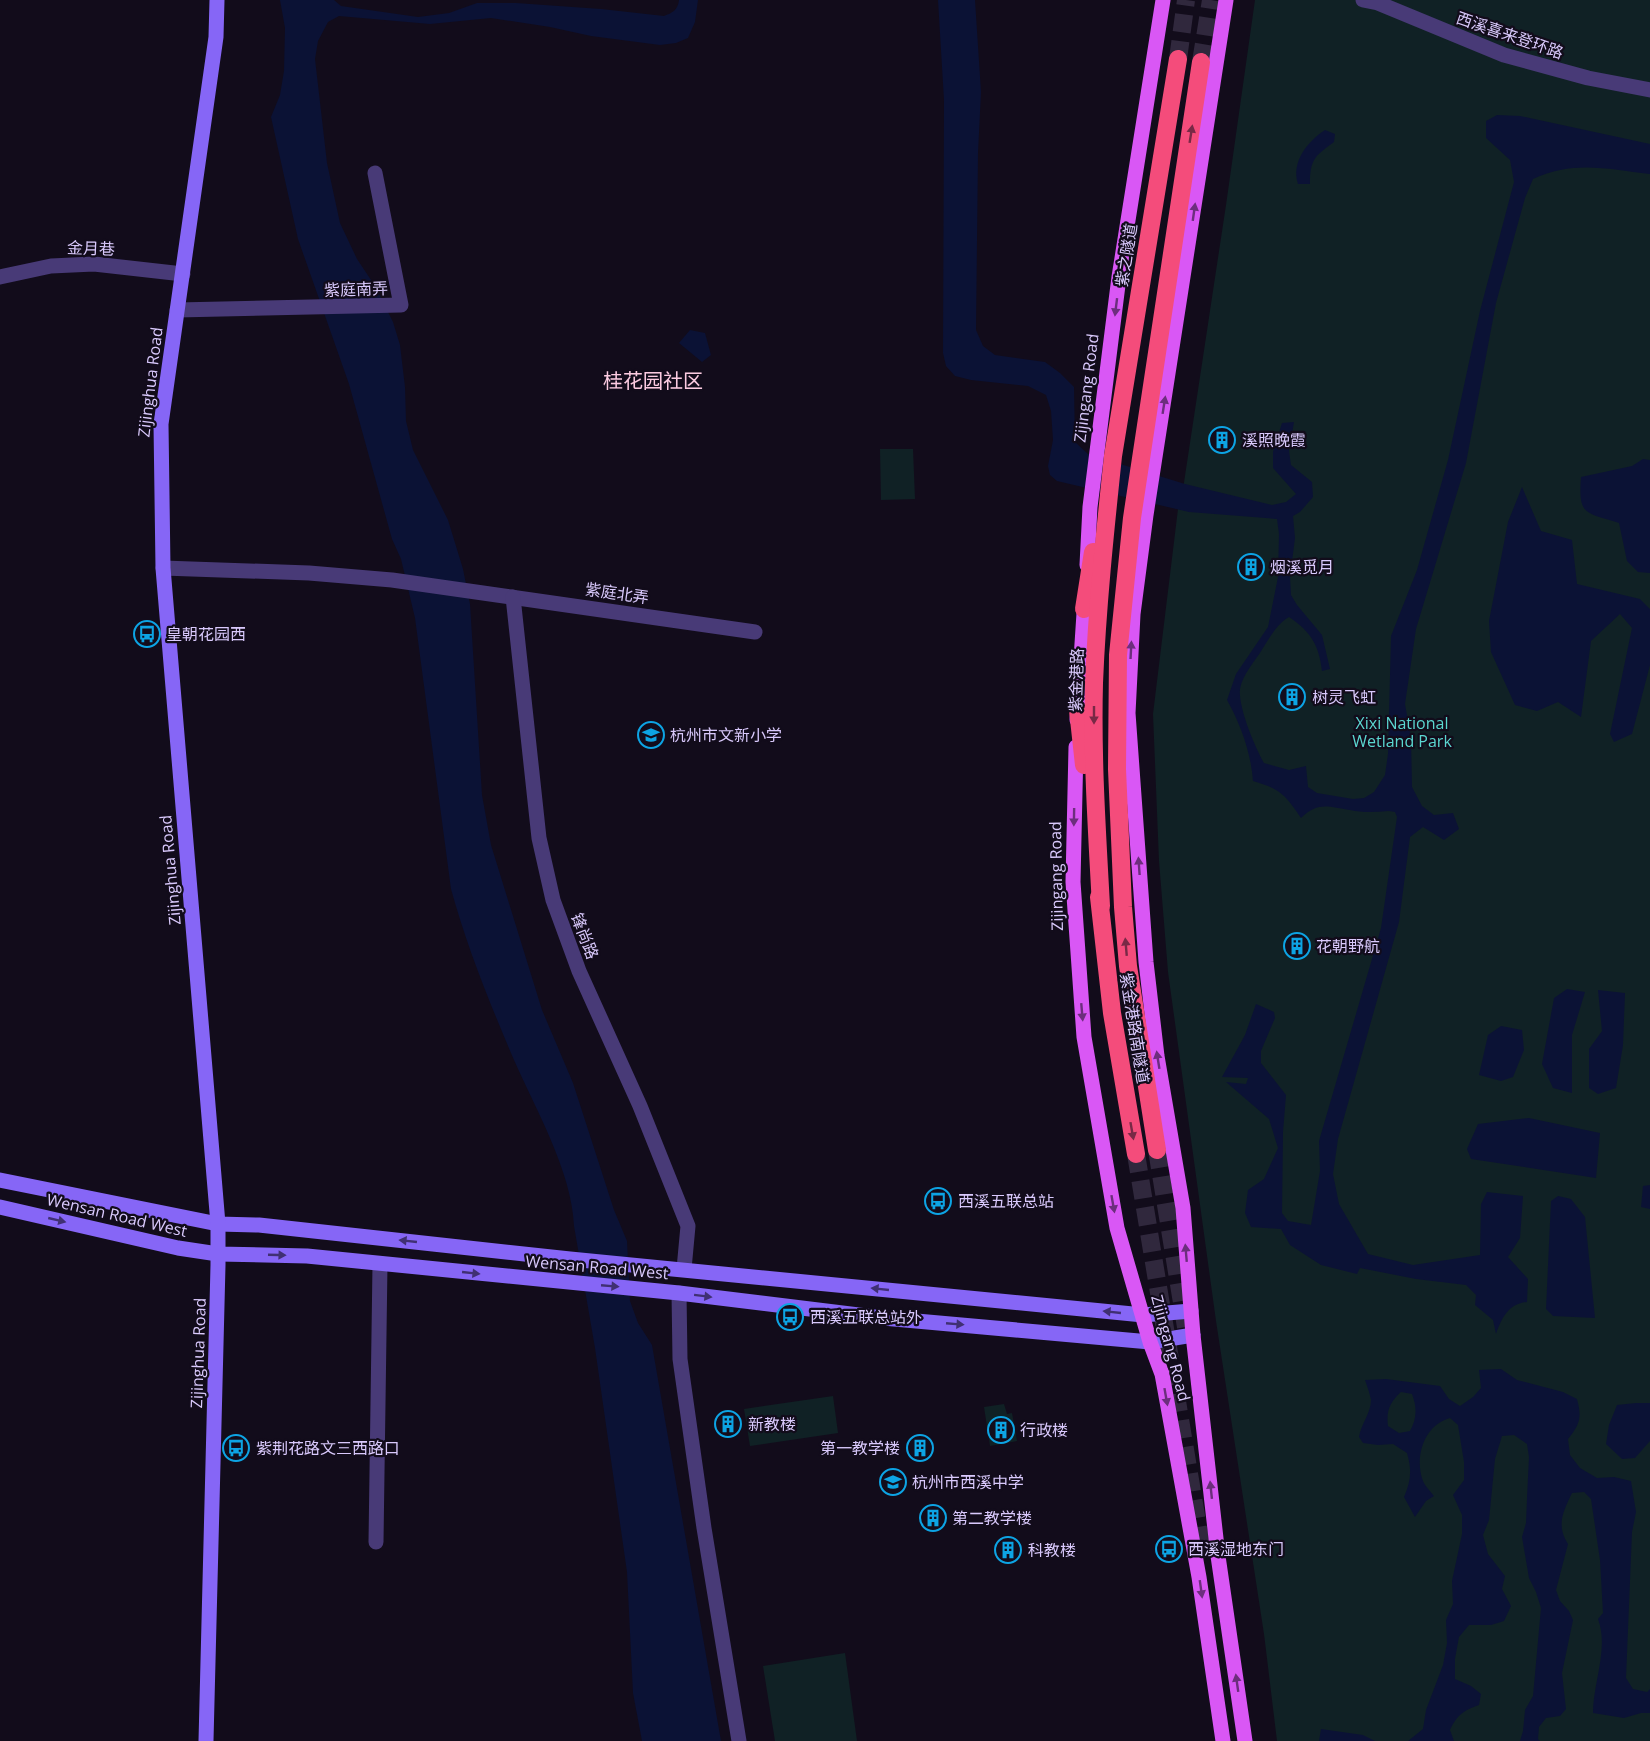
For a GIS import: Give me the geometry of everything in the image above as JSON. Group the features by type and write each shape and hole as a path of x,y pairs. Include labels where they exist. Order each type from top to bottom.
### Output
{"highway":[{"name":"紫之隧道","path":"1106,455 1178,59"},
{"path":"1157,1150 1128,966 1123,907 1117,790 1118,655 1148,462 1201,62"},
{"name":"紫金港路","path":"1101,906 1094,768 1094,684 1099,509 1106,455"},
{"path":"1084,609 1099,509"},
{"path":"1133,614 1138,516"},
{"path":"1078,710 1101,906"},
{"path":"1123,907 1128,713"},
{"name":"紫金港路南隧道","path":"1101,906 1112,1012 1136,1154"}],"main road":[{"name":"Zijinghua Road","path":"206,1741 218,1224 163,568 161,424 216,37 217,0"},
{"name":"Zijingang Road","path":"1106,455 1119,277 1163,0"},
{"path":"1119,277 1174,0"},
{"path":"1148,462 1224,4"},
{"name":"Zijingang Road","path":"1084,609 1078,710 1073,882 1084,1036 1117,1228 1149,1342 1162,1374 1199,1577 1223,1741"},
{"name":"Zijingang Road","path":"1133,614 1128,713 1146,962 1157,1056 1183,1208 1193,1335 1218,1556 1245,1741"},
{"name":"Wensan Road West","path":"0,1180 218,1224 259,1225 570,1259 1143,1315 1191,1311"},
{"name":"Wensan Road West","path":"0,1207 178,1248 218,1254 307,1256 679,1293 883,1318 1149,1342 1193,1335"}],"street":[{"name":"西溪喜来登环路","path":"1363,0 1378,3 1504,55 1588,78 1650,90"},
{"name":"紫庭南弄","path":"177,310 401,305 375,173"},
{"name":"金月巷","path":"0,278 51,266 94,264 183,274"},
{"name":"紫庭北弄","path":"163,568 309,573 392,580 755,632"},
{"name":"锋尚路","path":"513,597 540,838 553,900 579,971 640,1106 688,1226 684,1269"},
{"path":"376,1542 380,1264"},
{"path":"679,1293 680,1359 704,1528 739,1741"}],"green space":[{"name":"Xixi National Wetland Park","path":"1255,0 1650,0 1650,1741 1277,1741 1264,1634 1216,1321 1168,972 1159,861 1153,714 1178,509 1180,509 1226,205"},
{"path":"880,449 913,449 915,499 881,500"},
{"path":"833,1396 838,1433 750,1446 744,1409"},
{"path":"1004,1404 1007,1414 1012,1413 1017,1441 990,1446 984,1407"},
{"path":"845,1653 857,1741 775,1741 763,1666"}],"water":[{"path":"280,0 334,0 341,6 418,17 449,13 477,3 516,3 664,16 674,11 679,0 698,0 695,22 688,38 676,43 660,45 591,36 491,18 430,24 339,16 328,22 318,41 315,59 327,163 340,223 357,259 375,286 393,322 400,345 406,421 413,450 448,520 463,569 470,604 482,795 491,845 542,1010 573,1083 614,1210 627,1241 630,1301 638,1323 652,1345 721,1741 642,1741 633,1693 627,1572 572,1205 552,1142 496,1018 464,932 451,889 415,618 401,559 392,539 349,384 298,239 271,117 280,95 284,71 285,28"},
{"path":"938,0 975,0 981,92 976,330 983,346 995,355 1045,362 1074,387 1075,442 1088,454 1185,484 1272,505 1286,502 1296,494 1273,468 1273,452 1282,423 1294,422 1289,451 1291,465 1312,482 1313,497 1300,512 1293,516 1295,538 1290,577 1291,595 1322,635 1330,669 1322,671 1319,654 1313,640 1289,617 1274,631 1246,673 1241,684 1240,697 1248,727 1264,763 1289,770 1306,766 1308,787 1317,793 1353,799 1364,798 1374,792 1385,775 1388,754 1391,636 1417,570 1448,460 1480,311 1514,182 1510,160 1486,138 1486,121 1497,115 1520,116 1650,144 1650,174 1605,168 1563,170 1533,179 1525,198 1496,303 1466,463 1416,629 1405,704 1411,738 1412,787 1422,806 1434,815 1453,813 1459,829 1444,840 1423,827 1410,837 1399,922 1338,1139 1333,1174 1339,1204 1368,1254 1413,1265 1480,1255 1481,1204 1487,1192 1523,1196 1520,1238 1508,1257 1528,1279 1527,1302 1510,1309 1503,1317 1496,1334 1493,1320 1475,1305 1476,1295 1466,1285 1416,1279 1360,1268 1357,1274 1321,1265 1290,1245 1281,1229 1251,1227 1245,1213 1248,1190 1264,1179 1278,1148 1269,1119 1226,1082 1246,1084 1248,1078 1222,1077 1245,1035 1256,1004 1274,1012 1275,1018 1261,1051 1261,1063 1286,1095 1282,1213 1288,1221 1311,1225 1320,1171 1319,1141 1381,928 1397,817 1395,812 1389,811 1360,812 1324,806 1313,809 1301,818 1291,803 1281,794 1253,781 1244,739 1227,700 1236,674 1268,627 1278,577 1277,519 1189,512 1057,481 1050,475 1048,466 1053,440 1051,411 1046,395 1028,386 955,376 946,366 943,353 944,100"},
{"path":"1325,130 1335,134 1334,142 1315,159 1311,169 1310,184 1298,184 1297,168 1302,153 1312,140"},
{"path":"690,330 705,333 711,355 702,362 679,343"},
{"path":"1643,459 1650,460 1650,573 1638,572 1627,561 1619,523 1586,511 1580,490 1581,477 1632,466"},
{"path":"1522,487 1541,531 1572,540 1577,584 1640,599 1650,609 1650,665 1632,734 1614,742 1610,734 1632,628 1620,614 1591,641 1581,717 1558,702 1537,711 1515,705 1491,652 1489,621 1508,522"},
{"path":"1567,989 1585,992 1572,1035 1572,1093 1553,1088 1542,1064 1554,998"},
{"path":"1598,990 1625,993 1623,1045 1616,1088 1598,1094 1589,1088 1589,1049 1602,1031"},
{"path":"1501,1026 1522,1030 1524,1050 1513,1077 1501,1081 1479,1075 1488,1035"},
{"path":"1529,1118 1600,1133 1596,1178 1471,1159 1467,1149 1478,1124"},
{"path":"1650,1185 1650,1209 1641,1207 1643,1186"},
{"path":"1558,1196 1571,1199 1585,1217 1595,1318 1553,1316 1546,1309 1551,1201"},
{"path":"1501,1369 1517,1380 1563,1392 1577,1399 1580,1416 1568,1439 1570,1455 1580,1468 1597,1478 1614,1477 1631,1481 1636,1512 1632,1532 1626,1678 1633,1689 1647,1692 1650,1689 1650,1713 1624,1718 1593,1713 1602,1642 1598,1619 1603,1613 1600,1560 1591,1499 1584,1492 1572,1493 1562,1518 1562,1531 1568,1544 1556,1590 1560,1601 1573,1620 1562,1673 1566,1709 1560,1716 1546,1718 1539,1727 1538,1739 1540,1741 1520,1741 1525,1710 1533,1696 1541,1608 1529,1578 1522,1537 1526,1523 1529,1457 1527,1444 1514,1435 1502,1436 1495,1459 1489,1520 1483,1535 1488,1554 1505,1576 1502,1589 1511,1606 1504,1621 1491,1625 1469,1625 1459,1637 1455,1659 1455,1679 1471,1686 1481,1694 1479,1705 1458,1717 1450,1730 1454,1741 1408,1741 1423,1729 1426,1710 1443,1665 1447,1643 1446,1620 1453,1604 1452,1581 1462,1534 1462,1515 1453,1495 1464,1480 1464,1462 1458,1425 1450,1418 1434,1427 1423,1443 1421,1472 1423,1481 1434,1496 1426,1501 1415,1517 1404,1497 1410,1475 1407,1453 1393,1444 1363,1443 1359,1437 1371,1405 1365,1380 1386,1379 1440,1386 1449,1399 1460,1406 1481,1388 1479,1370","holes":["1401,1392 1412,1394 1415,1404 1414,1422 1410,1431 1399,1433 1388,1426 1390,1407"]},
{"path":"1650,1403 1650,1441 1635,1458 1622,1459 1606,1444 1609,1425 1617,1405"},
{"path":"1321,1729 1363,1735 1375,1741 1319,1741"}],"tunnel":[{"path":"1178,59 1186,0"},
{"path":"1201,62 1211,0"},
{"path":"1157,1150 1186,1327"},
{"path":"1136,1154 1203,1558"}],"place":[{"name":"溪照晚霞","path":"1222,440"},
{"name":"烟溪觅月","path":"1251,567"},
{"name":"皇朝花园西","path":"147,634"},
{"name":"树灵飞虹","path":"1292,697"},
{"name":"杭州市文新小学","path":"651,735"},
{"name":"花朝野航","path":"1297,946"},
{"name":"西溪五联总站","path":"938,1201"},
{"name":"西溪五联总站外","path":"790,1317"},
{"name":"新教楼","path":"728,1424"},
{"name":"行政楼","path":"1001,1430"},
{"name":"紫荆花路文三西路口","path":"236,1448"},
{"name":"第一教学楼","path":"920,1448"},
{"name":"杭州市西溪中学","path":"893,1482"},
{"name":"第二教学楼","path":"933,1518"},
{"name":"西溪湿地东门","path":"1169,1549"},
{"name":"科教楼","path":"1008,1550"}],"district":[{"name":"桂花园社区","path":"653,381"}]}
